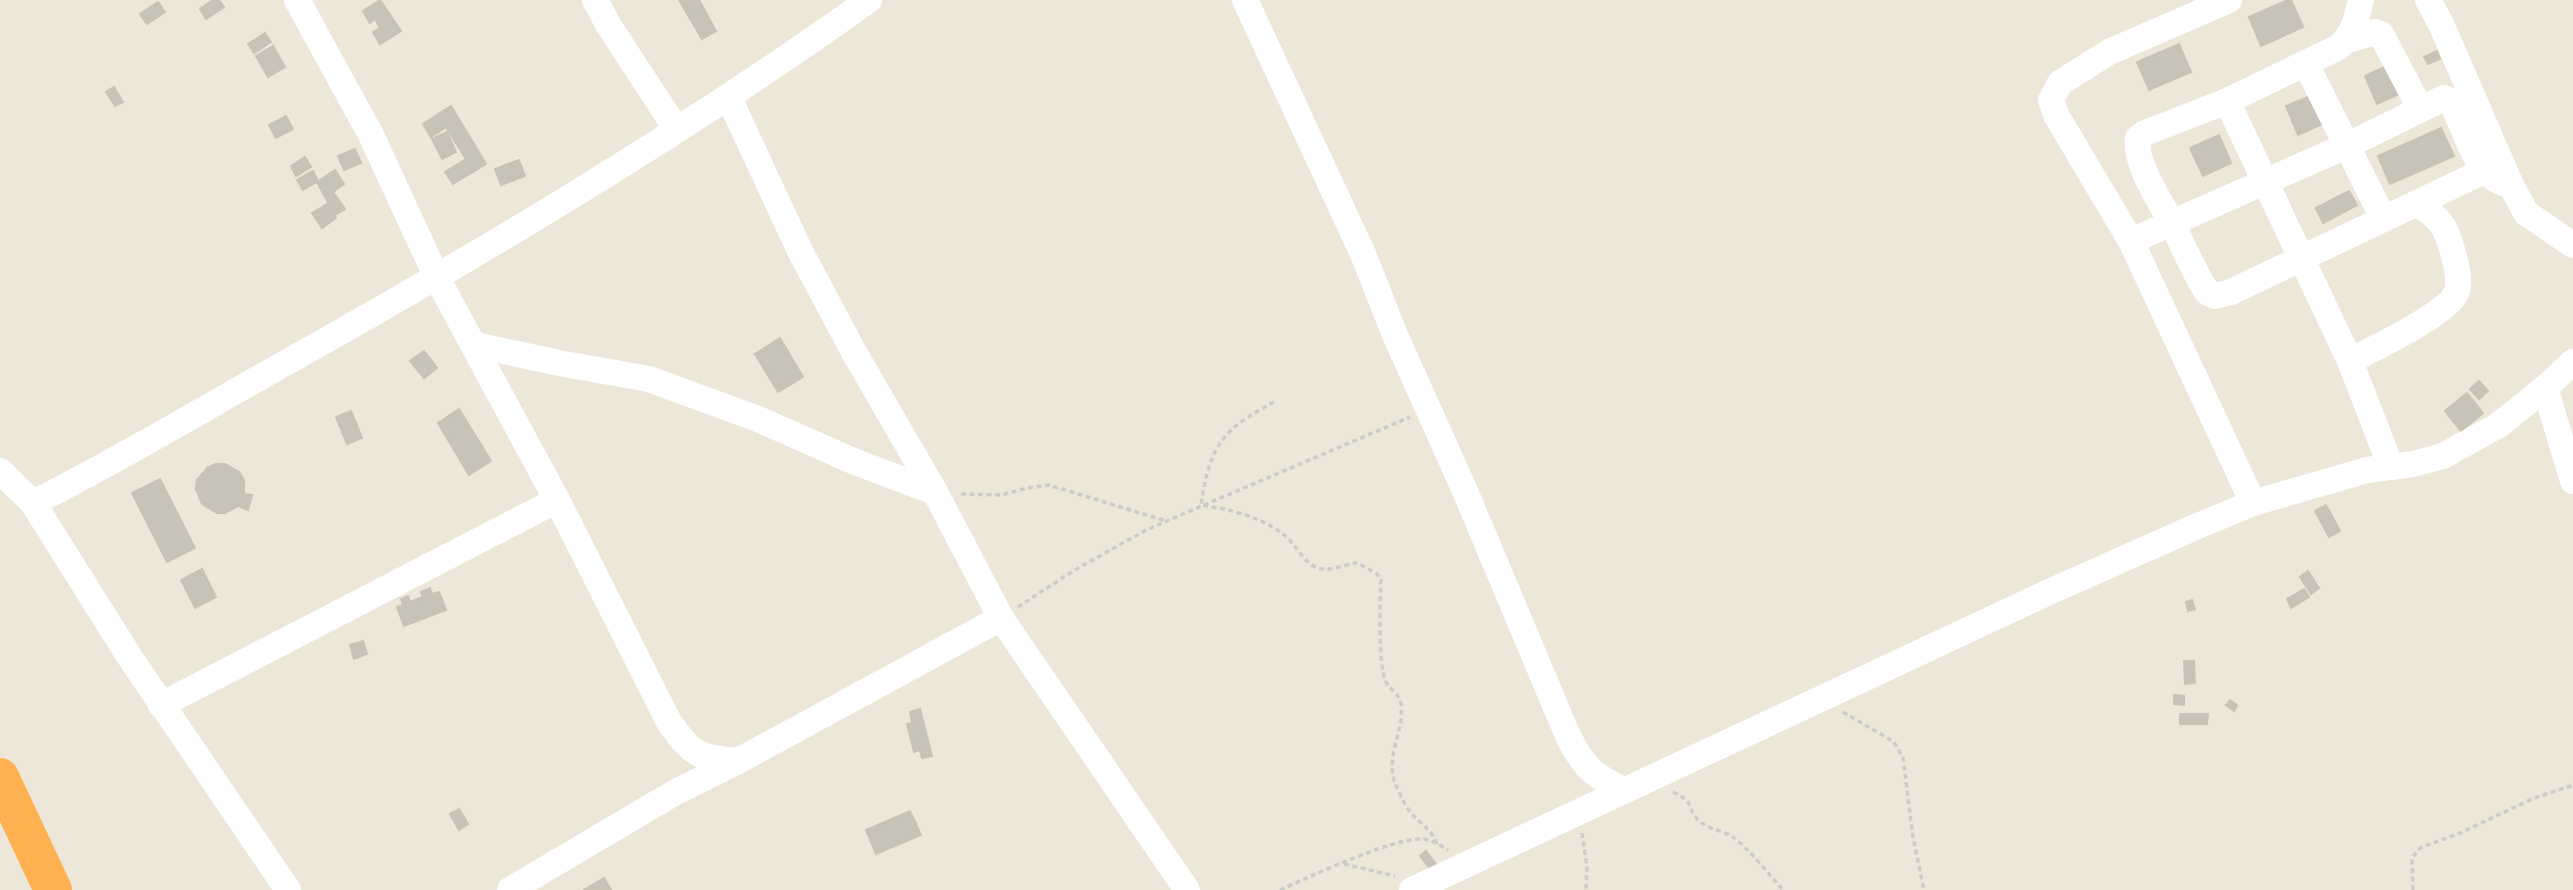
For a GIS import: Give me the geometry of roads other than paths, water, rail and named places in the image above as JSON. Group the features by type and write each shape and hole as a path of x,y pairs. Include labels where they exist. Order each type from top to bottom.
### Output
{"highway":[{"path":"0,777 53,890"}],"street":[{"path":"297,0 371,135 437,278 557,500 669,722 689,749 710,759 738,761"},
{"path":"595,0 677,130"},
{"path":"33,503 96,471 437,278 729,99 869,0"},
{"path":"1245,0 1363,254 1581,761 1599,778 1632,785"},
{"path":"2229,0 2109,52 2060,83 2050,100 2056,115 2131,241 2253,503"},
{"path":"2347,40 2361,0"},
{"path":"2428,0 2444,30 2511,186 2526,213 2573,245"},
{"path":"2420,108 2381,34 2375,32 2347,40 2306,64 2227,101 2145,133 2138,138 2137,145 2142,163 2195,273 2207,292 2215,296 2231,292 2484,171"},
{"path":"2306,64 2383,218"},
{"path":"2131,241 2346,146 2444,98 2451,101 2484,171 2500,184 2511,186"},
{"path":"729,99 800,251 855,354 935,492 1001,618 1187,890"},
{"path":"2227,101 2350,361 2391,467"},
{"path":"2350,361 2443,310 2456,291 2456,263 2448,232 2435,215 2417,203"},
{"path":"475,345 649,379 746,414 853,461 935,492"},
{"path":"1420,886 2049,592 2253,503 2367,470 2443,456 2499,425 2573,362"},
{"path":"2545,388 2573,481"},
{"path":"0,471 33,503 90,597 161,705 288,890"},
{"path":"161,705 557,500"},
{"path":"510,890 674,793 1001,618"},
{"path":"674,793 689,749"},
{"path":"1580,810 1581,761"}]}
